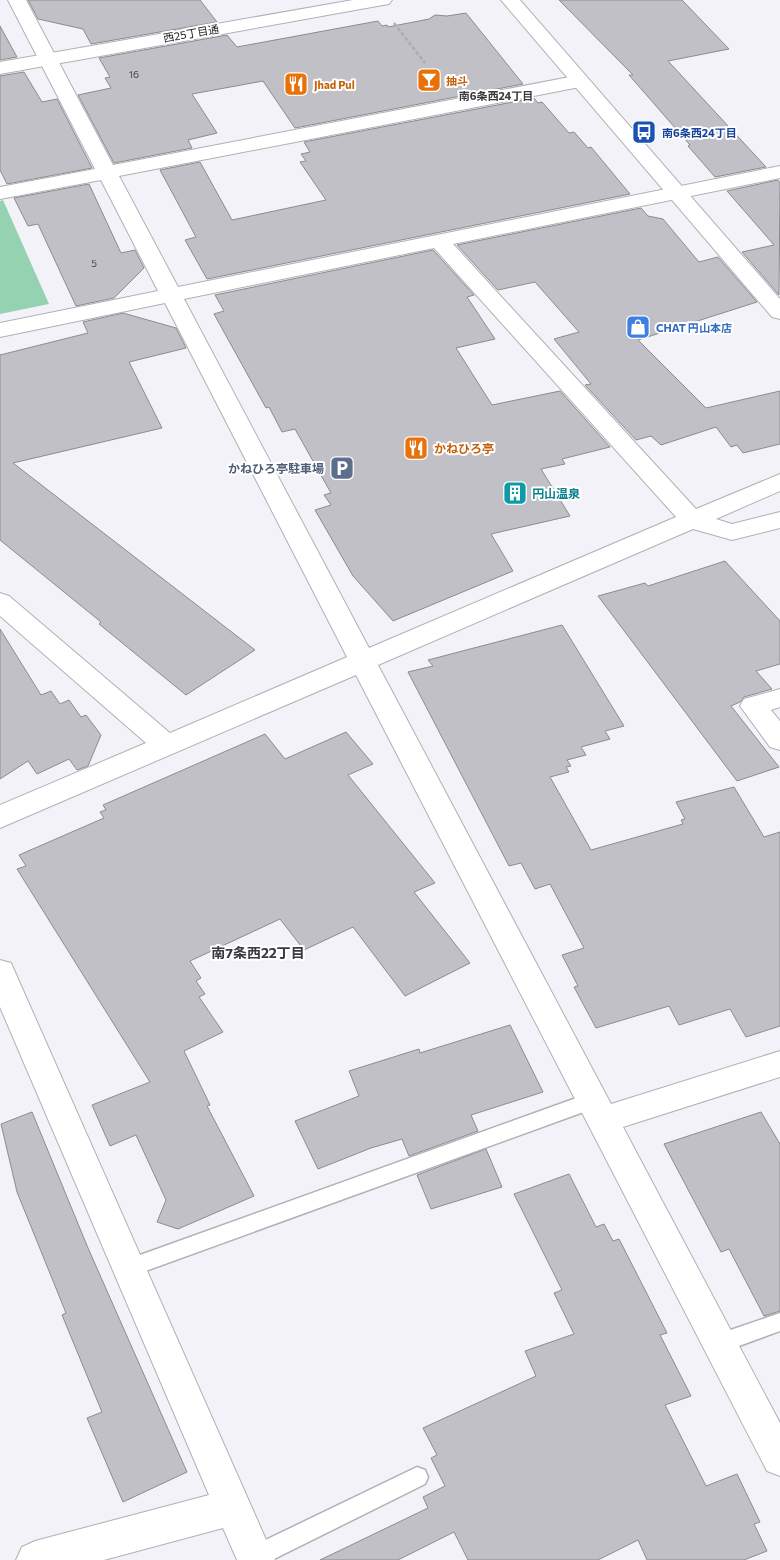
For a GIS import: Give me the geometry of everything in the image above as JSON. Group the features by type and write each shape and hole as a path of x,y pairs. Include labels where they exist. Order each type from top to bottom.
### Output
{"street":[{"path":"17,0 780,1459"},
{"name":"西25丁目通","path":"0,68 47,58 383,0"},
{"path":"510,0 780,312"},
{"path":"0,193 580,81"},
{"path":"0,330 780,172"},
{"path":"438,240 692,520 732,532 780,520"},
{"path":"0,818 780,482"},
{"path":"0,602 167,746"},
{"path":"780,698 753,706 780,740"},
{"path":"0,972 256,1558"},
{"path":"598,1110 780,1064"},
{"path":"35,1560 233,1507"}],"lane":[{"path":"129,1268 423,1160 598,1110"},
{"path":"720,1343 780,1322"},
{"path":"256,1558 417,1477"}],"path":[{"path":"393,21 425,63"}],"green space":[{"path":"3,200 49,304 0,314 0,201"}],"building":[{"path":"28,0 200,0 217,22 91,44 83,29 38,19"},
{"path":"559,0 682,0 729,49 668,61 766,167 715,177 688,146 690,145 629,75 633,75"},
{"path":"466,13 523,84 295,128 263,81 192,94 217,133 188,140 192,148 114,163 78,95 111,88 105,78 110,77 99,58 227,35 237,47 378,21 382,26 387,25 388,27 429,19 435,15 447,16"},
{"path":"0,26 17,57 0,60"},
{"path":"24,72 42,102 57,99 92,168 7,184 0,170 0,76"},
{"path":"534,98 538,103 542,102 569,133 574,132 588,148 591,147 630,194 207,279 185,240 196,237 160,170 200,162 232,220 326,200 300,162 306,161 301,154 310,152 304,142"},
{"path":"778,180 780,183 779,295 742,252 774,245 727,191"},
{"path":"89,184 121,253 135,250 144,268 114,298 76,306 38,224 28,226 14,198"},
{"path":"641,208 648,216 663,219 699,262 718,257 757,302 638,340 706,408 780,391 780,444 743,453 737,445 731,447 716,427 661,445 651,436 636,440 585,385 591,384 554,339 579,332 535,282 498,290 457,245"},
{"path":"433,250 474,295 467,297 495,339 456,348 492,405 560,391 610,447 562,459 565,464 541,469 570,516 491,534 513,571 393,621 353,576 315,510 331,505 324,495 331,493 295,429 282,432 269,407 266,408 214,314 224,311 215,295"},
{"path":"123,313 176,328 186,348 129,362 162,428 13,463 255,650 186,695 99,624 101,622 0,540 0,355 88,333 83,322"},
{"path":"725,561 780,621 780,664 756,671 772,689 744,697 740,702 731,706 779,767 737,781 598,596 645,583 648,586"},
{"path":"562,625 624,726 605,731 610,739 581,747 586,755 567,760 571,766 566,767 569,772 550,777 591,850 683,824 681,820 685,819 676,802 734,787 764,837 780,832 780,1026 746,1037 730,1009 679,1025 669,1006 596,1028 574,987 578,986 562,955 584,948 550,884 535,889 521,863 509,866 408,672 433,666 428,660"},
{"path":"0,629 41,695 51,691 60,704 69,700 81,717 86,715 101,735 88,766 77,770 69,759 37,774 28,761 0,779"},
{"path":"346,732 373,764 348,775 435,883 414,892 470,963 405,996 353,927 304,950 280,919 190,961 201,978 196,981 205,994 199,997 223,1032 184,1051 210,1105 207,1106 254,1196 178,1229 157,1222 166,1200 136,1135 110,1146 92,1105 150,1082 17,869 26,866 19,855 104,818 100,812 106,810 103,805 265,734 285,759"},
{"path":"510,1025 543,1092 471,1115 478,1131 409,1156 402,1139 371,1148 318,1169 295,1121 359,1096 349,1071 419,1049 420,1053"},
{"path":"32,1112 88,1248 187,1472 123,1502 87,1418 102,1412 62,1315 66,1313 17,1192 1,1124"},
{"path":"761,1112 780,1144 780,1311 764,1316 729,1249 721,1252 664,1144"},
{"path":"486,1149 502,1187 431,1209 417,1175"},
{"path":"569,1174 596,1227 604,1224 613,1241 619,1239 667,1333 660,1335 691,1396 665,1405 706,1486 737,1474 760,1522 754,1524 767,1551 744,1560 647,1560 638,1540 598,1560 468,1560 454,1532 398,1560 320,1560 428,1508 423,1497 445,1486 431,1458 437,1455 423,1428 536,1376 525,1351 574,1334 554,1293 562,1290 514,1194"}],"place":[{"name":"抽斗","path":"429,80"},
{"name":"Jhad Pul","path":"296,84"},
{"name":"南6条西24丁目","path":"644,132"},
{"name":"CHAT 円山本店","path":"638,327"},
{"name":"かねひろ亭","path":"416,448"},
{"name":"かねひろ亭駐車場","path":"342,468"},
{"name":"円山温泉","path":"515,493"}],"district":[{"name":"南6条西24丁目","path":"496,95"},
{"name":"南7条西22丁目","path":"258,952"}]}
